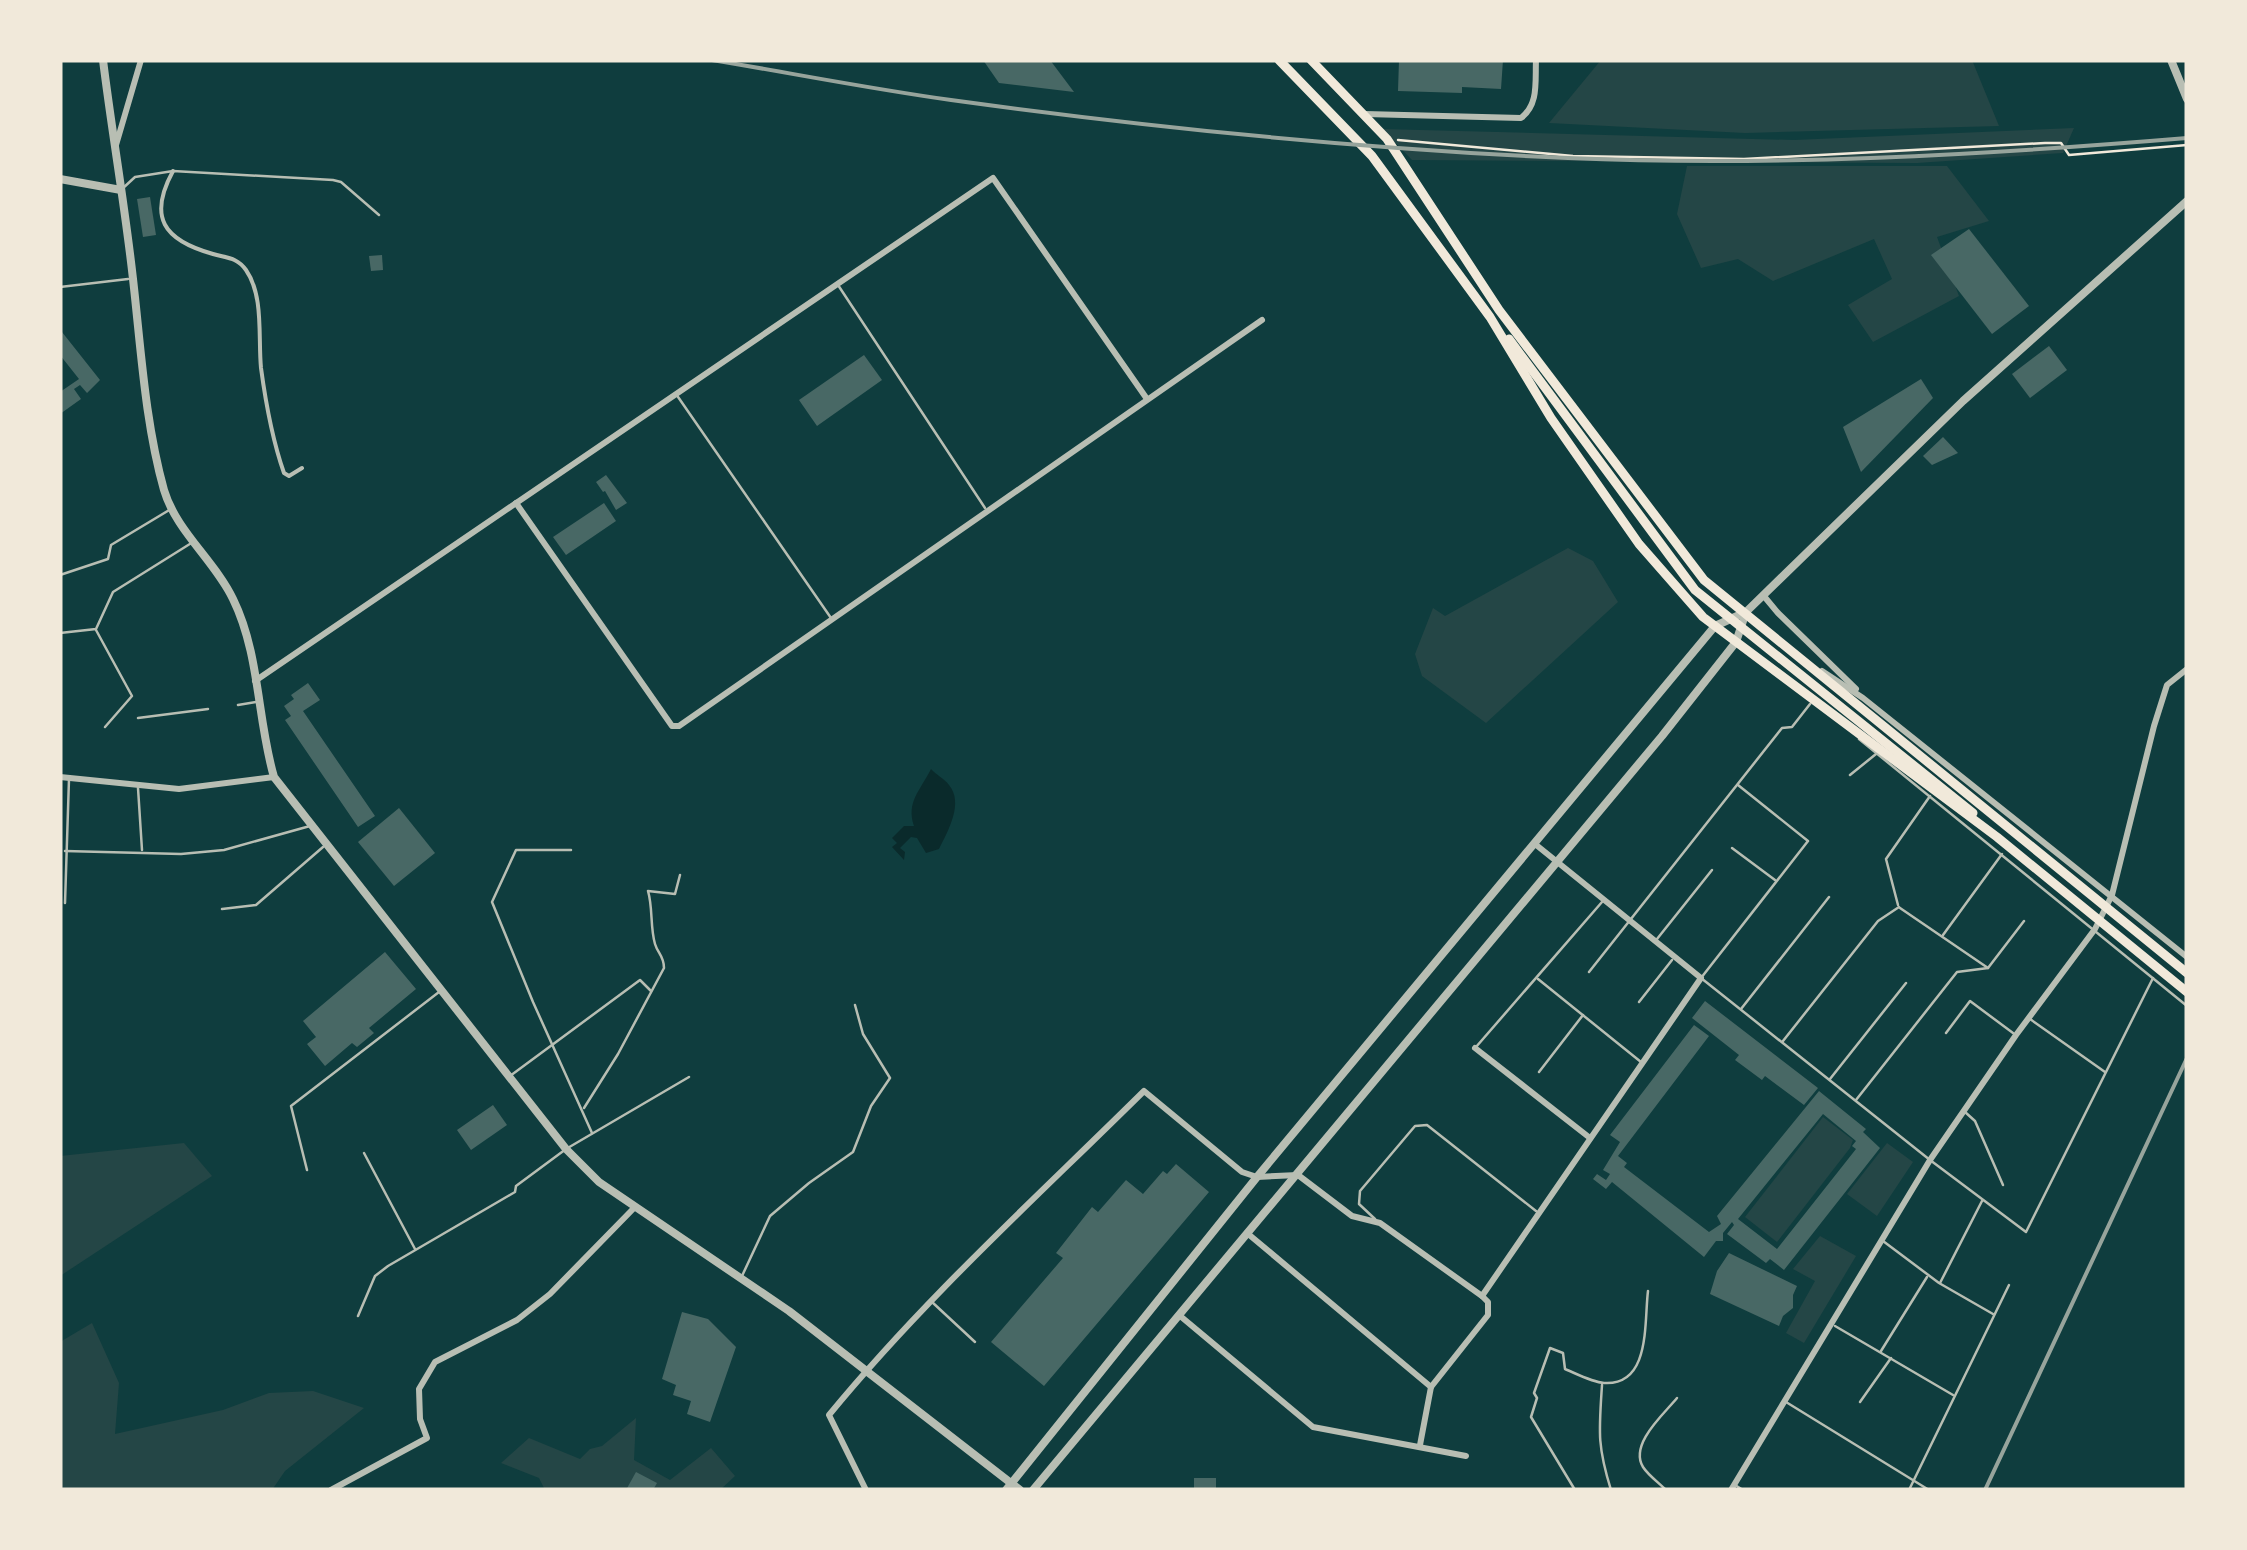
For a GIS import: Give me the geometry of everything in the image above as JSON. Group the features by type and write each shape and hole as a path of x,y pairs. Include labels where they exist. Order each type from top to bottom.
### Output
{"main road":[{"path":"1279,60 1372,156 1695,590 1960,800 1997,836"},
{"path":"1311,60 1386,139 1532,367"},
{"path":"1331,113 1349,98"},
{"path":"1499,310 1704,580 2187,973"},
{"path":"1490,316 1551,418 1639,544 1703,617 1812,702 1997,836 2187,992"},
{"path":"1960,800 2004,827"}],"street":[{"path":"103,60 149,411 164,492 234,599 248,642 274,777 566,1150 599,1182 741,1277 867,1369 1008,1486 1020,1490"},
{"path":"115,148 141,60"},
{"path":"1364,114 1521,118 1535,101 1536,60"},
{"path":"2170,60 2187,100"},
{"path":"174,171 159,210 160,218 165,228 181,239 216,255 228,256 246,270 258,300 258,334 273,443 284,474 289,476 302,468"},
{"path":"255,681 993,178 1147,399"},
{"path":"60,179 121,190"},
{"path":"1008,1486 1257,1177 1715,626 1746,612 1986,379 2187,201"},
{"path":"516,503 672,726 679,726 1262,320"},
{"path":"1763,594 1863,698"},
{"path":"1033,1490 1736,642 1746,612"},
{"path":"1799,656 1863,698 2187,957"},
{"path":"1732,1487 1962,1110 2095,929 2112,895 2167,685 2187,669"},
{"path":"64,777 179,788 274,777"},
{"path":"1482,1296 1702,978 1535,844"},
{"path":"1475,1048 1590,1138"},
{"path":"866,1490 829,1416 930,1300 1144,1091 1242,1172 1257,1177 1298,1174 1352,1216 1380,1223 1488,1302 1488,1316 1431,1387 1420,1445"},
{"path":"331,1490 426,1438 420,1419 419,1390 435,1362 517,1320 550,1294 634,1208"},
{"path":"1247,1233 1431,1387"},
{"path":"1179,1315 1313,1428 1466,1456"}],"lane":[{"path":"121,190 131,180 174,171 333,180 342,182 379,215"},
{"path":"60,287 133,278"},
{"path":"837,284 988,511"},
{"path":"676,394 832,619"},
{"path":"60,575 108,558 111,545 172,508"},
{"path":"96,629 114,592 194,541"},
{"path":"60,633 96,629"},
{"path":"96,629 132,696 105,726"},
{"path":"238,704 258,702"},
{"path":"1589,972 1782,728 1792,727 1812,702 2187,1006"},
{"path":"138,718 208,708"},
{"path":"1850,776 1877,754"},
{"path":"64,777 65,903"},
{"path":"1738,785 1808,841 1702,978 2026,1232 2153,978"},
{"path":"138,786 142,853"},
{"path":"1930,796 1886,858 1899,907 1988,968"},
{"path":"65,851 224,850 311,825"},
{"path":"222,909 256,905 326,844"},
{"path":"1732,848 1777,882"},
{"path":"571,850 516,850 492,902 592,1133"},
{"path":"1942,936 2002,854"},
{"path":"1655,941 1712,870"},
{"path":"583,1109 661,977 664,959 655,944 648,890 674,894 680,876"},
{"path":"1741,1010 1828,897"},
{"path":"1475,1048 1604,900"},
{"path":"1782,1042 1878,921 1899,907"},
{"path":"1855,1101 1957,972 1988,968 2024,921"},
{"path":"1639,1002 1675,956"},
{"path":"1536,977 1642,1063"},
{"path":"510,1076 640,980 652,992"},
{"path":"1829,1080 1906,982"},
{"path":"307,1170 290,1106 441,991"},
{"path":"1946,1033 1970,1001 2016,1035"},
{"path":"741,1277 770,1216 853,1152 871,1106 890,1078 863,1034 855,1005"},
{"path":"1539,1072 1583,1015"},
{"path":"2029,1018 2106,1072"},
{"path":"358,1316 375,1276 514,1192 516,1186 592,1133 689,1077"},
{"path":"1962,1110 1975,1120 2003,1185"},
{"path":"1380,1223 1361,1208 1358,1196 1420,1124 1427,1125 1539,1214"},
{"path":"364,1153 415,1250"},
{"path":"1940,1283 1983,1200"},
{"path":"1882,1240 1940,1283 1994,1314"},
{"path":"1880,1352 1928,1275"},
{"path":"1908,1490 2009,1285"},
{"path":"1575,1490 1530,1416 1550,1348 1562,1353 1566,1369 1602,1383 1632,1374 1640,1363 1648,1291"},
{"path":"930,1300 976,1342"},
{"path":"1831,1324 1955,1396"},
{"path":"1860,1402 1890,1358"},
{"path":"1602,1383 1598,1441 1611,1490"},
{"path":"1666,1490 1643,1468 1642,1442 1677,1398"},
{"path":"1784,1402 1929,1490"},
{"path":"1732,1487 1743,1490"}],"path":[{"path":"1386,139 1573,156 1744,159 2061,143 2068,155 2187,145"}],"shaded area":[{"path":"1601,60 1972,60 1999,126 1745,133 1549,123"},
{"path":"2074,128 2063,153 1917,163 1412,160 1382,129 1794,140"},
{"path":"1687,166 1947,166 1989,221 1937,237 1959,296 1873,342 1848,305 1892,279 1874,239 1773,281 1738,259 1701,268 1677,214"},
{"path":"1568,548 1593,561 1618,602 1486,723 1422,676 1415,654 1433,608 1445,616"},
{"path":"931,769 953,792 953,817 939,849 926,853 917,838 911,837 900,848 905,852 904,860 892,847 897,843 892,838 904,826 914,826 913,803"},
{"path":"1823,1117 1853,1140 1777,1242 1745,1217"},
{"path":"184,1143 212,1176 60,1276 60,1156"},
{"path":"1887,1143 1913,1162 1877,1216 1847,1194"},
{"path":"1820,1236 1856,1256 1804,1343 1786,1333 1815,1281 1793,1269"},
{"path":"92,1323 119,1383 115,1434 223,1410 269,1393 313,1391 364,1408 285,1471 272,1490 60,1490 60,1342"},
{"path":"636,1418 634,1460 670,1480 711,1448 735,1476 720,1490 545,1490 539,1478 501,1463 529,1438 580,1459"}],"building":[{"path":"983,60 1050,60 1074,92 999,83"},
{"path":"1399,60 1503,60 1501,89 1462,87 1462,93 1398,91"},
{"path":"150,197 156,235 143,237 137,199"},
{"path":"1969,229 2029,306 1992,334 1931,255"},
{"path":"382,255 383,270 371,271 369,256"},
{"path":"62,332 100,380 87,393 80,385 74,389 81,399 60,414 60,392 79,379 60,355"},
{"path":"2049,346 2067,370 2030,398 2012,374"},
{"path":"864,355 882,380 817,426 799,400"},
{"path":"1921,379 1933,398 1861,472 1843,427"},
{"path":"1943,437 1958,453 1932,465 1923,456"},
{"path":"606,475 627,503 616,510 596,482"},
{"path":"604,503 616,521 566,555 553,537"},
{"path":"308,683 320,700 303,711 375,816 358,827 285,720 291,716 284,706 294,699 291,695"},
{"path":"399,808 435,853 394,886 358,842"},
{"path":"385,952 416,989 369,1028 374,1033 357,1047 352,1043 325,1066 307,1044 316,1037 303,1021"},
{"path":"1705,1001 1818,1088 1804,1105 1735,1060 1739,1055 1692,1018"},
{"path":"1694,1025 1709,1036 1618,1156 1627,1163 1624,1167 1709,1232 1721,1224 1717,1216 1819,1091 1866,1129 1863,1132 1880,1148 1784,1270 1770,1259 1766,1263 1727,1234 1732,1222 1723,1233 1723,1241 1716,1241 1704,1257 1612,1182 1606,1189 1593,1179 1597,1174 1606,1180 1610,1174 1603,1170 1620,1142 1610,1135","holes":["1823,1114 1856,1141 1852,1146 1856,1149 1777,1249 1738,1219"]},
{"path":"493,1105 507,1125 471,1150 457,1130"},
{"path":"1176,1164 1209,1192 1044,1386 991,1342 1063,1258 1056,1253 1092,1207 1098,1212 1126,1180 1143,1194 1163,1171 1167,1174"},
{"path":"1729,1253 1797,1286 1793,1308 1779,1326 1710,1294 1717,1271"},
{"path":"682,1312 708,1319 736,1347 710,1422 687,1414 691,1401 673,1395 676,1385 662,1379"},
{"path":"636,1472 657,1483 653,1490 626,1490"},
{"path":"1194,1478 1216,1478 1216,1490 1194,1490"}],"railway":[{"path":"712,60 921,96 1104,120 1490,154 1800,160 2033,150 2187,138"},
{"path":"1985,1490 2187,1058"}]}
